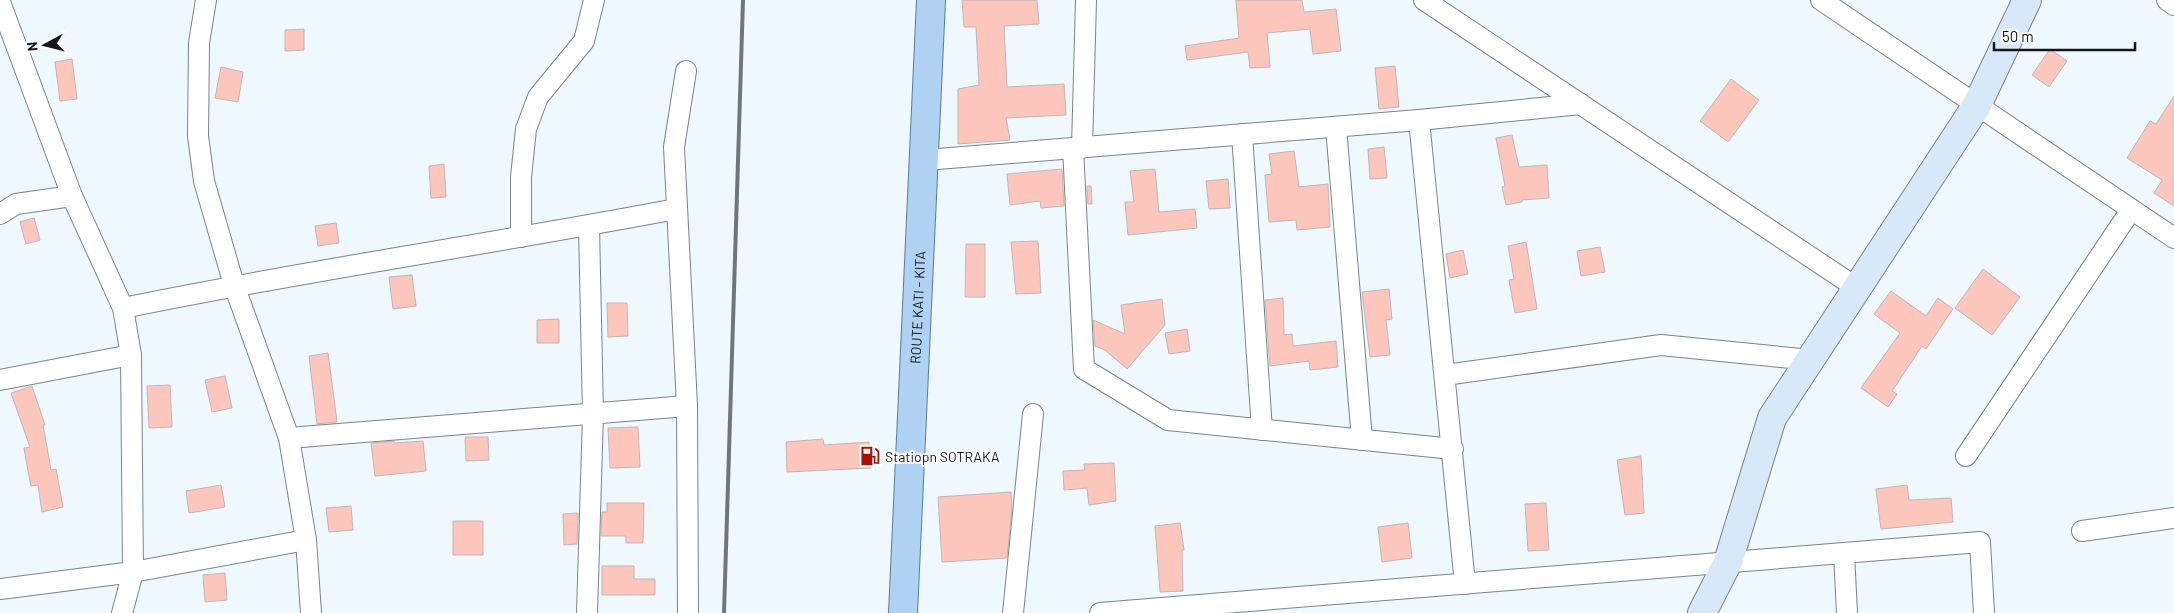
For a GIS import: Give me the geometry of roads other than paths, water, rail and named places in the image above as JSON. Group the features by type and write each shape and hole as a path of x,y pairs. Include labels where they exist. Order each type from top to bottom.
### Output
{"main road":[{"name":"ROUTE KATI - KITA","path":"903,613 931,0"}],"street":[{"path":"206,0 199,43 198,136 204,180 234,285 289,438 306,540 312,613"},
{"path":"521,237 520,177 526,129 538,97 584,41 594,0"},
{"path":"1086,0 1078,148 1084,369 1168,420 1453,449"},
{"path":"1424,0 1857,288"},
{"path":"1821,0 2174,238"},
{"path":"1702,613 1728,562 1772,418 1977,105 2027,0"},
{"path":"2167,0 2174,4"},
{"path":"1,7 72,196 123,308 131,355 134,572 122,613"},
{"path":"686,71 674,148 687,406 688,613"},
{"path":"925,160 1419,120 1581,104"},
{"path":"1419,120 1465,584"},
{"path":"1336,127 1362,440"},
{"path":"1242,134 1262,430"},
{"path":"0,214 16,204 72,196"},
{"path":"123,308 234,285 676,210"},
{"path":"1966,456 2132,210"},
{"path":"587,613 593,414 589,226"},
{"path":"1445,375 1661,345 1810,360"},
{"path":"0,380 131,355"},
{"path":"289,438 687,406"},
{"path":"1013,613 1033,414"},
{"path":"2082,531 2174,518"},
{"path":"0,589 134,572 306,540"},
{"path":"1100,613 1980,542 1984,613"},
{"path":"1844,553 1847,613"}],"railway":[{"path":"724,613 743,0"}],"place":[{"name":"Statiopn SOTRAKA","path":"870,456"}]}
